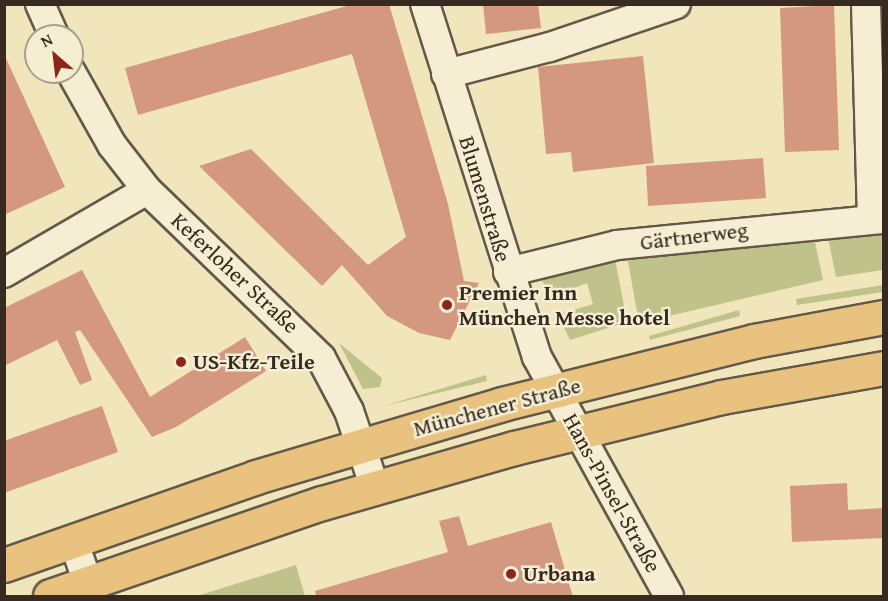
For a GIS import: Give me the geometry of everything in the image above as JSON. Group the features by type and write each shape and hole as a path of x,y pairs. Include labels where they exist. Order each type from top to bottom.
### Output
{"main road":[{"name":"Münchener Straße","path":"4,565 118,524 361,444 555,390 754,341 884,317"},
{"name":"Münchener Straße","path":"50,597 375,488 577,432 721,397 884,368"}],"street":[{"path":"40,4 49,24"},
{"name":"Blumenstraße","path":"424,4 526,332 555,390"},
{"path":"446,74 550,47 676,4"},
{"path":"866,4 878,219"},
{"name":"Keferloher Straße","path":"77,84 112,146 147,190 309,344 349,411 375,488"},
{"path":"4,273 147,190"},
{"name":"Gärtnerweg","path":"508,272 617,245 878,219"},
{"name":"Hans-Pinsel-Straße","path":"555,390 669,597"},
{"path":"73,540 88,583"}],"green space":[{"path":"883,235 883,270 836,277 828,238"},
{"path":"814,237 823,280 639,323 627,256"},
{"path":"615,259 627,322 570,340 558,315 593,304 587,283 550,297 541,278"},
{"path":"883,285 883,292 797,305 796,299"},
{"path":"739,310 740,316 650,340 649,336"},
{"path":"339,343 382,378 380,387 363,389"},
{"path":"486,375 487,381 384,406"},
{"path":"296,565 305,596 197,596"}],"building":[{"path":"354,4 389,4 448,204 464,281 479,283 450,340 419,333 387,316 342,265 322,286 199,166 251,149 368,265 406,237 352,54 138,115 125,68"},
{"path":"483,4 538,4 541,28 486,34"},
{"path":"834,5 839,150 785,152 780,8"},
{"path":"4,54 65,187 4,215"},
{"path":"643,56 654,163 573,172 571,152 546,154 538,67"},
{"path":"763,158 766,198 648,206 646,166"},
{"path":"82,270 150,397 245,337 266,371 176,427 152,437 80,330 75,332 92,380 80,385 57,340 4,366 4,308"},
{"path":"102,406 118,452 4,493 4,441"},
{"path":"847,483 848,510 884,508 884,538 792,542 790,486"},
{"path":"459,516 468,546 551,522 573,597 316,597 315,591 448,552 439,521"}],"place":[{"name":"Premier Inn München Messe hotel","path":"447,305"},
{"name":"US-Kfz-Teile","path":"181,362"},
{"name":"Urbana","path":"511,574"}]}
